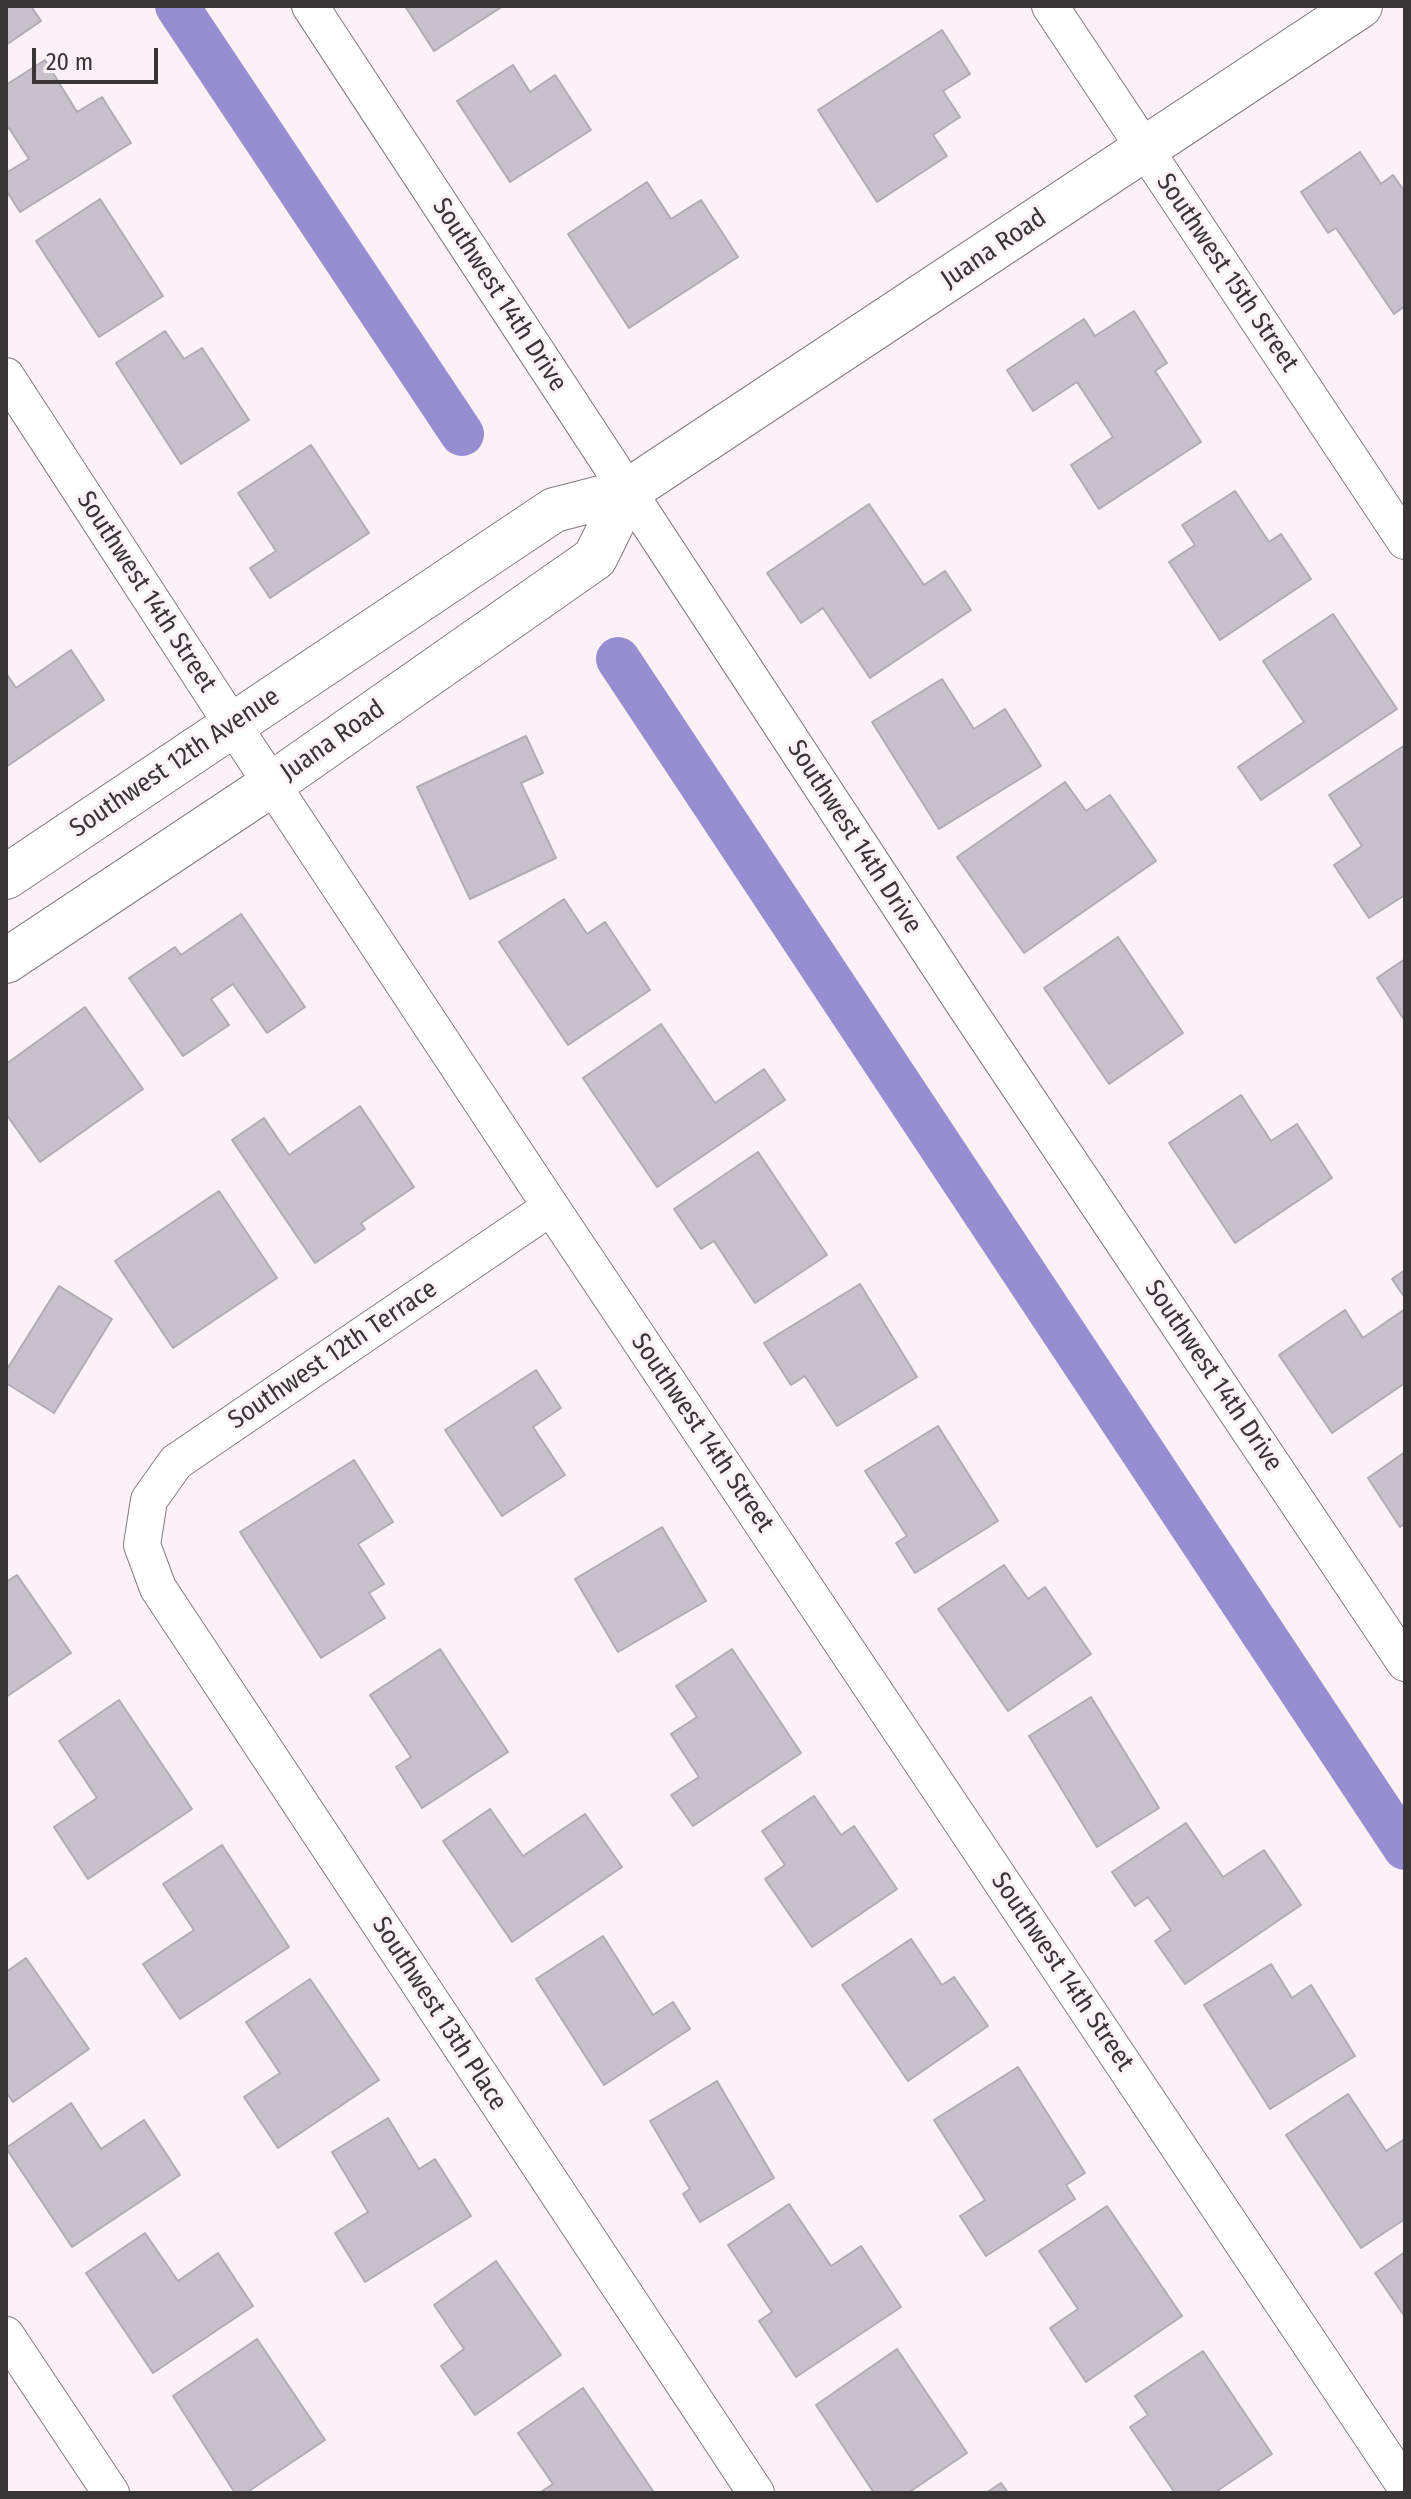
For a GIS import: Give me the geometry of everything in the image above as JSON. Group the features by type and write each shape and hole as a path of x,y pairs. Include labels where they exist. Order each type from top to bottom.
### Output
{"street":[{"name":"Southwest 14th Drive","path":"310,6 966,1007 1405,1663"},
{"name":"Southwest 15th Street","path":"1050,6 1405,541"},
{"name":"Juana Road","path":"345,651 554,510 628,491 1360,6"},
{"name":"Southwest 14th Street","path":"6,376 551,1207 1405,2486"},
{"name":"Juana Road","path":"6,961 272,784 595,558 628,491"},
{"name":"Southwest 12th Avenue","path":"6,877 345,651"},
{"name":"Southwest 12th Terrace","path":"145,1527 149,1500 176,1462 551,1207"},
{"name":"Southwest 13th Place","path":"145,1527 142,1545 158,1588 756,2493"},
{"path":"6,2335 111,2493"}],"building":[{"path":"6,6 31,6 41,21 6,45"},
{"path":"405,6 503,6 434,51"},
{"path":"942,30 970,74 943,91 960,117 933,135 947,156 877,202 818,110"},
{"path":"45,60 77,112 102,97 131,143 20,212 6,190 6,173 29,159 9,128 6,130 6,85"},
{"path":"513,65 530,92 555,75 591,130 510,182 457,101"},
{"path":"1360,152 1381,184 1393,175 1405,192 1405,306 1394,314 1336,228 1328,233 1301,192"},
{"path":"647,182 671,219 701,200 738,257 629,328 568,234"},
{"path":"100,199 163,296 99,337 36,241"},
{"path":"1134,311 1167,363 1155,371 1201,442 1099,509 1071,465 1113,437 1077,382 1033,411 1007,370 1084,319 1095,336"},
{"path":"165,331 184,359 202,348 249,420 181,464 116,363"},
{"path":"311,445 369,533 270,598 250,568 276,551 238,493"},
{"path":"1235,491 1269,542 1281,534 1311,579 1220,640 1169,562 1195,545 1182,525"},
{"path":"869,504 924,585 945,571 971,610 870,678 823,608 801,623 767,573"},
{"path":"1333,614 1397,709 1261,800 1238,767 1304,722 1263,661"},
{"path":"71,650 104,700 6,767 6,673 16,688"},
{"path":"942,679 974,729 1005,709 1041,766 939,829 872,722"},
{"path":"526,736 543,773 521,783 556,858 470,899 417,787"},
{"path":"1405,745 1405,895 1369,918 1334,865 1362,846 1329,795"},
{"path":"1065,782 1086,811 1110,795 1156,861 1024,953 957,857"},
{"path":"564,899 587,934 605,922 650,990 568,1045 499,942"},
{"path":"241,914 305,1007 267,1033 233,984 211,999 229,1025 183,1056 129,978 175,947 181,955"},
{"path":"1118,937 1183,1033 1109,1084 1044,988"},
{"path":"1405,959 1405,1021 1377,978"},
{"path":"85,1007 143,1089 40,1162 6,1114 6,1064"},
{"path":"661,1024 715,1103 764,1069 785,1100 657,1187 583,1078"},
{"path":"1241,1095 1271,1141 1297,1124 1332,1178 1235,1243 1169,1143"},
{"path":"360,1106 414,1187 361,1223 365,1229 315,1263 232,1140 264,1118 289,1155"},
{"path":"758,1152 827,1255 755,1303 714,1241 701,1249 674,1209"},
{"path":"219,1191 277,1278 173,1348 115,1261"},
{"path":"1405,1270 1405,1298 1392,1279"},
{"path":"860,1284 917,1377 837,1426 805,1376 791,1385 764,1343"},
{"path":"59,1286 112,1319 54,1413 6,1383 6,1371"},
{"path":"1405,1309 1405,1383 1332,1433 1279,1355 1345,1310 1363,1338"},
{"path":"536,1370 561,1408 533,1427 565,1475 502,1516 445,1430"},
{"path":"938,1426 998,1521 915,1573 896,1543 907,1536 865,1471"},
{"path":"1405,1452 1405,1524 1400,1527 1368,1478"},
{"path":"354,1460 393,1522 358,1544 384,1584 369,1593 385,1618 321,1658 240,1532"},
{"path":"662,1527 706,1601 618,1652 575,1579"},
{"path":"1004,1565 1028,1599 1045,1587 1091,1654 1008,1711 938,1609"},
{"path":"17,1575 71,1653 6,1697 6,1582"},
{"path":"440,1649 508,1752 422,1808 396,1767 411,1757 370,1695"},
{"path":"732,1649 801,1753 693,1826 671,1795 699,1777 671,1734 697,1717 676,1686"},
{"path":"1091,1697 1159,1808 1097,1847 1029,1736"},
{"path":"119,1700 192,1809 88,1879 54,1827 97,1798 59,1741"},
{"path":"814,1796 841,1835 854,1826 897,1889 812,1947 765,1879 785,1865 762,1831"},
{"path":"490,1809 523,1856 585,1814 622,1867 512,1942 443,1841"},
{"path":"1186,1823 1223,1877 1264,1850 1301,1905 1185,1984 1155,1941 1171,1930 1148,1897 1135,1906 1112,1872"},
{"path":"222,1845 289,1947 180,2019 143,1964 194,1930 163,1884"},
{"path":"603,1936 653,2015 673,2002 690,2029 604,2085 536,1979"},
{"path":"911,1939 942,1985 954,1977 988,2026 908,2081 842,1985"},
{"path":"26,1958 89,2049 13,2102 6,2092 6,1972"},
{"path":"1271,1964 1292,1998 1311,1985 1355,2056 1270,2109 1204,2005"},
{"path":"310,1979 379,2080 278,2148 244,2097 280,2073 246,2022"},
{"path":"1018,2067 1085,2173 1066,2185 1075,2199 986,2256 960,2216 985,2200 934,2120"},
{"path":"717,2081 774,2178 700,2222 683,2194 690,2189 650,2121"},
{"path":"1348,2094 1386,2151 1405,2139 1405,2219 1361,2248 1286,2135"},
{"path":"71,2103 101,2149 144,2120 180,2175 72,2247 6,2148"},
{"path":"388,2118 419,2169 435,2159 471,2216 365,2282 335,2233 368,2212 332,2152"},
{"path":"789,2204 831,2266 861,2246 901,2307 796,2377 759,2321 772,2312 728,2245"},
{"path":"1107,2206 1182,2316 1086,2382 1050,2328 1078,2309 1039,2251"},
{"path":"145,2233 178,2281 218,2253 253,2306 153,2373 86,2273"},
{"path":"1405,2252 1405,2317 1375,2273"},
{"path":"496,2261 561,2355 475,2415 441,2366 464,2349 434,2305"},
{"path":"257,2339 325,2440 246,2493 235,2493 173,2396"},
{"path":"897,2349 967,2453 908,2493 874,2493 816,2405"},
{"path":"1203,2351 1272,2454 1214,2493 1175,2493 1130,2427 1148,2415 1135,2396"},
{"path":"583,2388 653,2491 650,2493 539,2493 553,2484 518,2433"},
{"path":"1001,2483 1008,2493 986,2493"}],"waterway":[{"path":"177,6 462,434"},
{"path":"618,659 1405,1848"}]}
